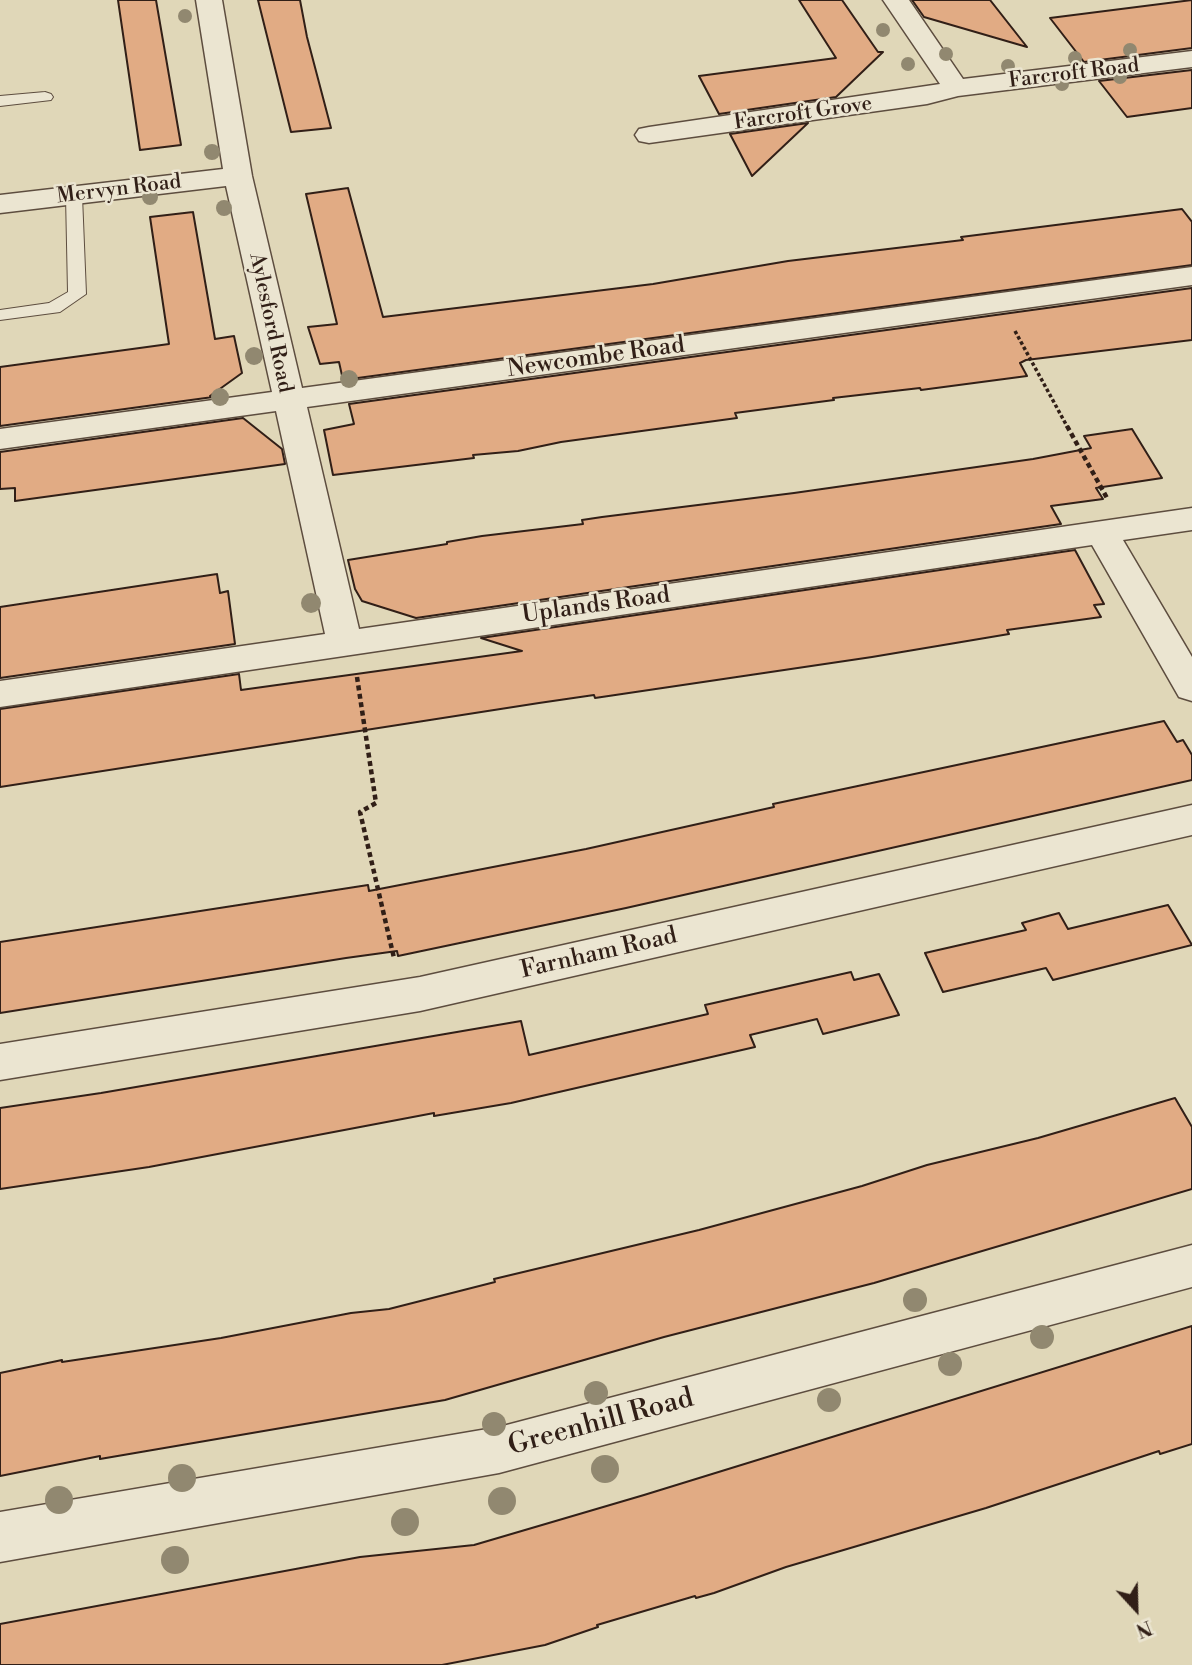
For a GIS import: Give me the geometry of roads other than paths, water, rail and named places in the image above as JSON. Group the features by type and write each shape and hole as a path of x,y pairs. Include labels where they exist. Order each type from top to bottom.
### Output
{"street":[{"name":"Aylesford Road","path":"209,0 237,176 287,400 347,642"},
{"path":"896,0 956,88"},
{"name":"Farcroft Road","path":"956,88 1192,59"},
{"name":"Farcroft Grove","path":"649,135 927,96 956,88"},
{"name":"Mervyn Road","path":"0,204 237,176"},
{"name":"Newcombe Road","path":"0,439 1192,276"},
{"name":"Uplands Road","path":"0,694 1192,520"},
{"path":"1113,531 1192,688"},
{"name":"Farnham Road","path":"0,1062 403,997 1192,820"},
{"name":"Greenhill Road","path":"0,1538 499,1450 1192,1266"}],"lane":[{"path":"0,101 45,97"},
{"path":"0,316 54,308 77,294 74,195"}]}
